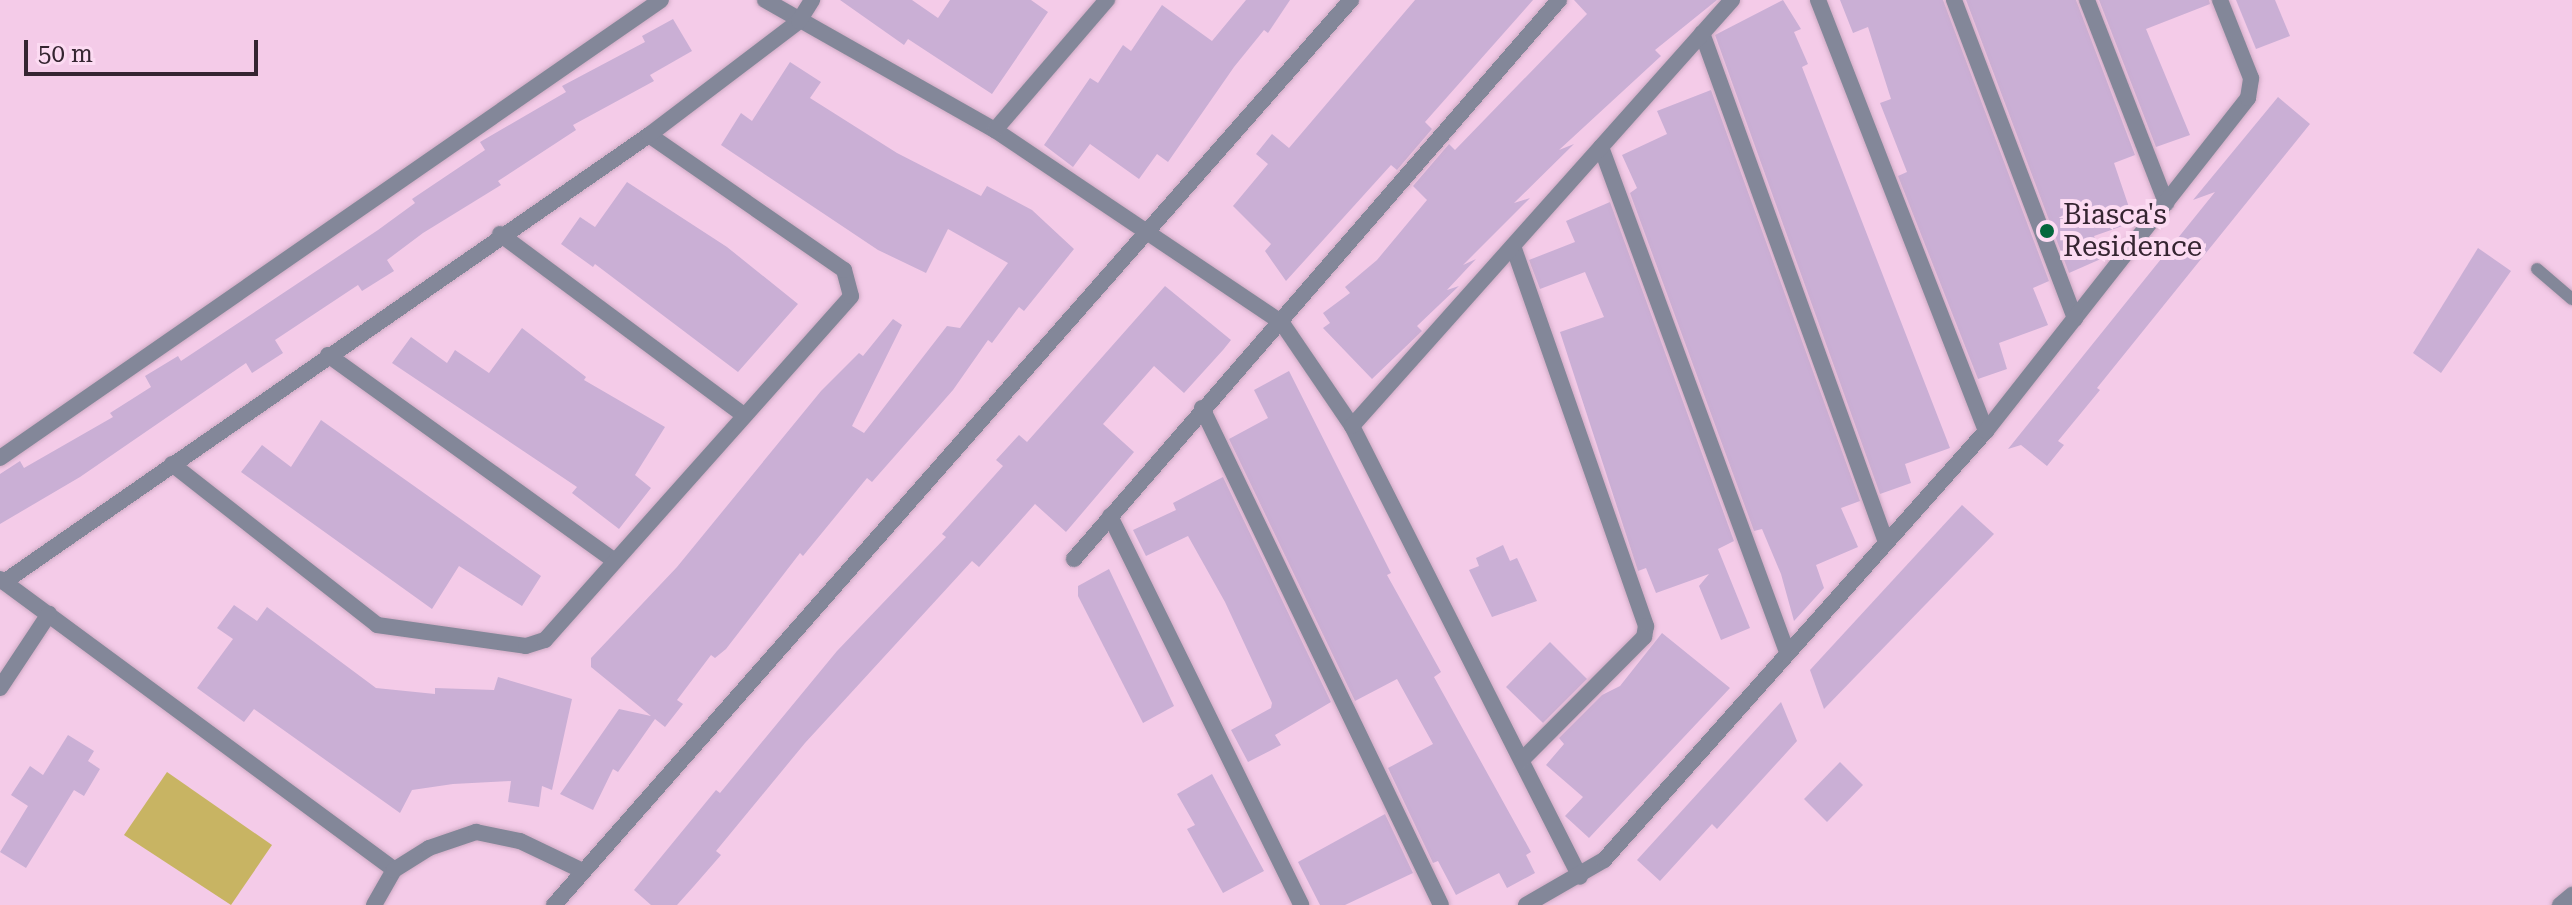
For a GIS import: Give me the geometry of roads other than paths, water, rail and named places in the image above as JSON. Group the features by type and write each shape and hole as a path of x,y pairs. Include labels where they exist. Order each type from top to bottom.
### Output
{"street":[{"path":"0,458 661,0"},
{"path":"765,0 995,130 1142,233 1282,323 1352,426 1580,877"},
{"path":"394,870 2,580 500,234 649,135 799,21 812,0"},
{"path":"995,130 1107,0"},
{"path":"554,905 1142,233 1351,0"},
{"path":"1074,559 1202,408 1282,323 1559,0"},
{"path":"1352,426 1732,0"},
{"path":"1818,0 1986,431"},
{"path":"1954,0 2075,319"},
{"path":"2087,0 2166,203"},
{"path":"1526,905 1580,877 1604,860 1986,431 2166,203 2251,91 2251,78 2220,0"},
{"path":"1702,33 1886,542"},
{"path":"172,464 367,618 389,628 538,644 554,632 742,414 851,296 848,276 649,135"},
{"path":"1601,147 1787,652"},
{"path":"500,234 742,414"},
{"path":"1513,246 1646,631 1522,760"},
{"path":"328,355 613,560"},
{"path":"1202,408 1441,905"},
{"path":"1110,516 1301,905"},
{"path":"0,688 49,614"},
{"path":"374,905 394,870 429,848 476,832 520,841 583,871"},
{"path":"2560,905 2572,895"}],"lane":[{"path":"2537,269 2572,299"}],"place":[{"name":"Biasca's Residence","path":"2047,231"}]}
